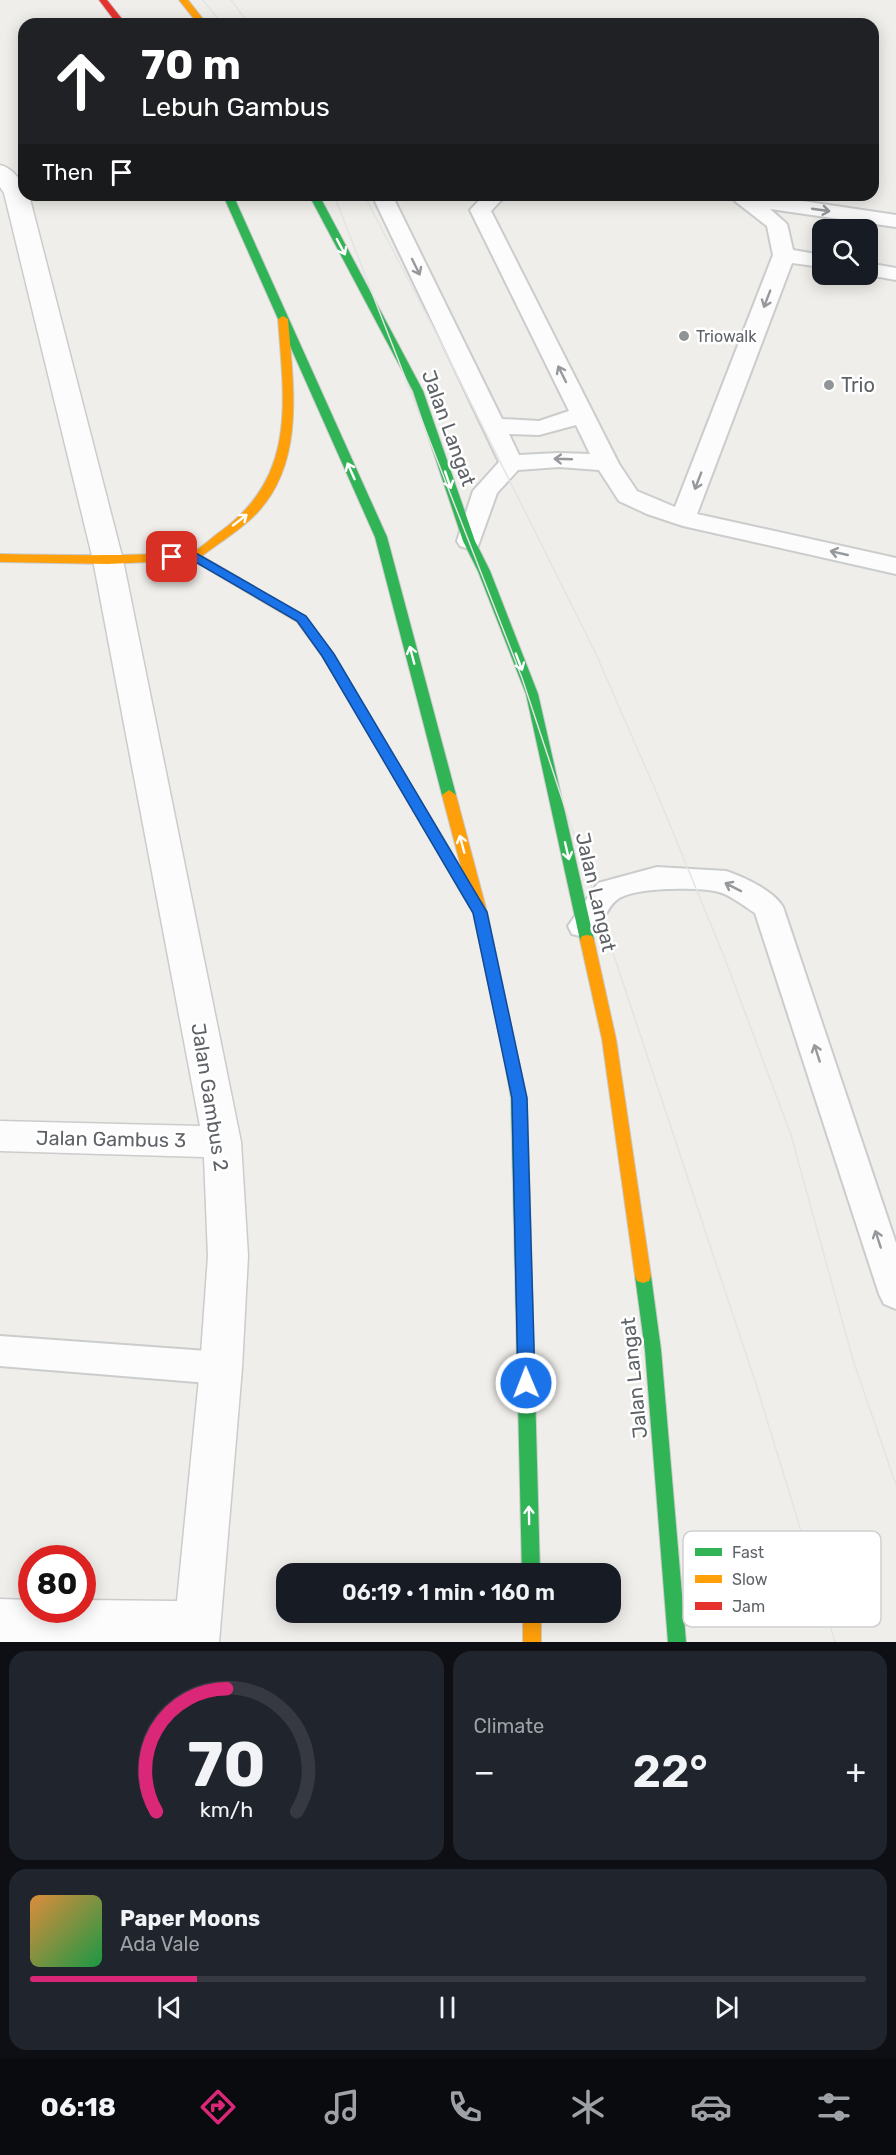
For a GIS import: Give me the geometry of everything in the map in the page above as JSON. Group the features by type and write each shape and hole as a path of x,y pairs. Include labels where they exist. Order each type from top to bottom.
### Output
{"main road":[{"path":"103,0 117,18"},
{"path":"183,0 198,18"},
{"path":"231,201 381,537 480,912 519,1098 531,1563"},
{"name":"Jalan Langat","path":"317,201 418,391 469,541 484,571 532,694 609,1039 653,1350 677,1642"},
{"path":"194,556 256,507 280,464 289,426 283,319"},
{"path":"0,558 108,560 194,556 301,619 327,654 480,912"},
{"path":"532,1623 532,1642"}],"street":[{"name":"Jalan Gambus 2","path":"6,186 108,560 222,1142 228,1256 221,1368 197,1633"},
{"name":"Jalan Gambus 3","path":"0,1137 222,1142"},
{"path":"0,1621 197,1633"}],"lane":[{"path":"385,201 511,463"},
{"path":"490,201 480,210 607,464 628,496 683,518 896,566"},
{"path":"683,518 784,255 777,224 740,201"},
{"path":"760,201 896,221"},
{"path":"784,255 812,259"},
{"path":"878,271 896,274"},
{"path":"493,425 517,429 553,427 582,414"},
{"path":"469,541 485,491 511,463 554,459 607,464"},
{"path":"584,926 608,891 657,878 726,882 768,907 896,1294"},
{"path":"0,1351 221,1368"}],"tram line":[{"path":"203,0 217,18"},
{"path":"231,0 244,18"},
{"path":"336,201 522,678 756,1384 801,1531"},
{"path":"367,201 434,329 596,654 658,796 723,954 791,1135 853,1360 896,1485"},
{"path":"830,1627 835,1642"}],"traffic: fast":[{"path":"231,201 381,537 449,795"},
{"path":"317,201 418,391 469,541 484,571 532,694 587,940"},
{"path":"346,686 473,900"},
{"path":"510,1053 519,1098 531,1563"},
{"path":"643,1276 653,1350 677,1642"}],"traffic: slow":[{"path":"183,0 198,18"},
{"path":"194,556 234,527 255,508 270,488 279,465 288,418 283,319"},
{"path":"0,558 108,560 194,556 301,619 327,654 346,686"},
{"path":"449,795 480,912 510,1053"},
{"path":"587,940 609,1039 643,1276"},
{"path":"532,1623 532,1642"}],"traffic: jam":[{"path":"103,0 117,18"}],"place":[{"name":"Triowalk","path":"684,336"},
{"name":"Trio","path":"829,385"}],"route":[{"path":"172,557 194,556 301,619 327,654 480,912 519,1098 526,1383"}]}
